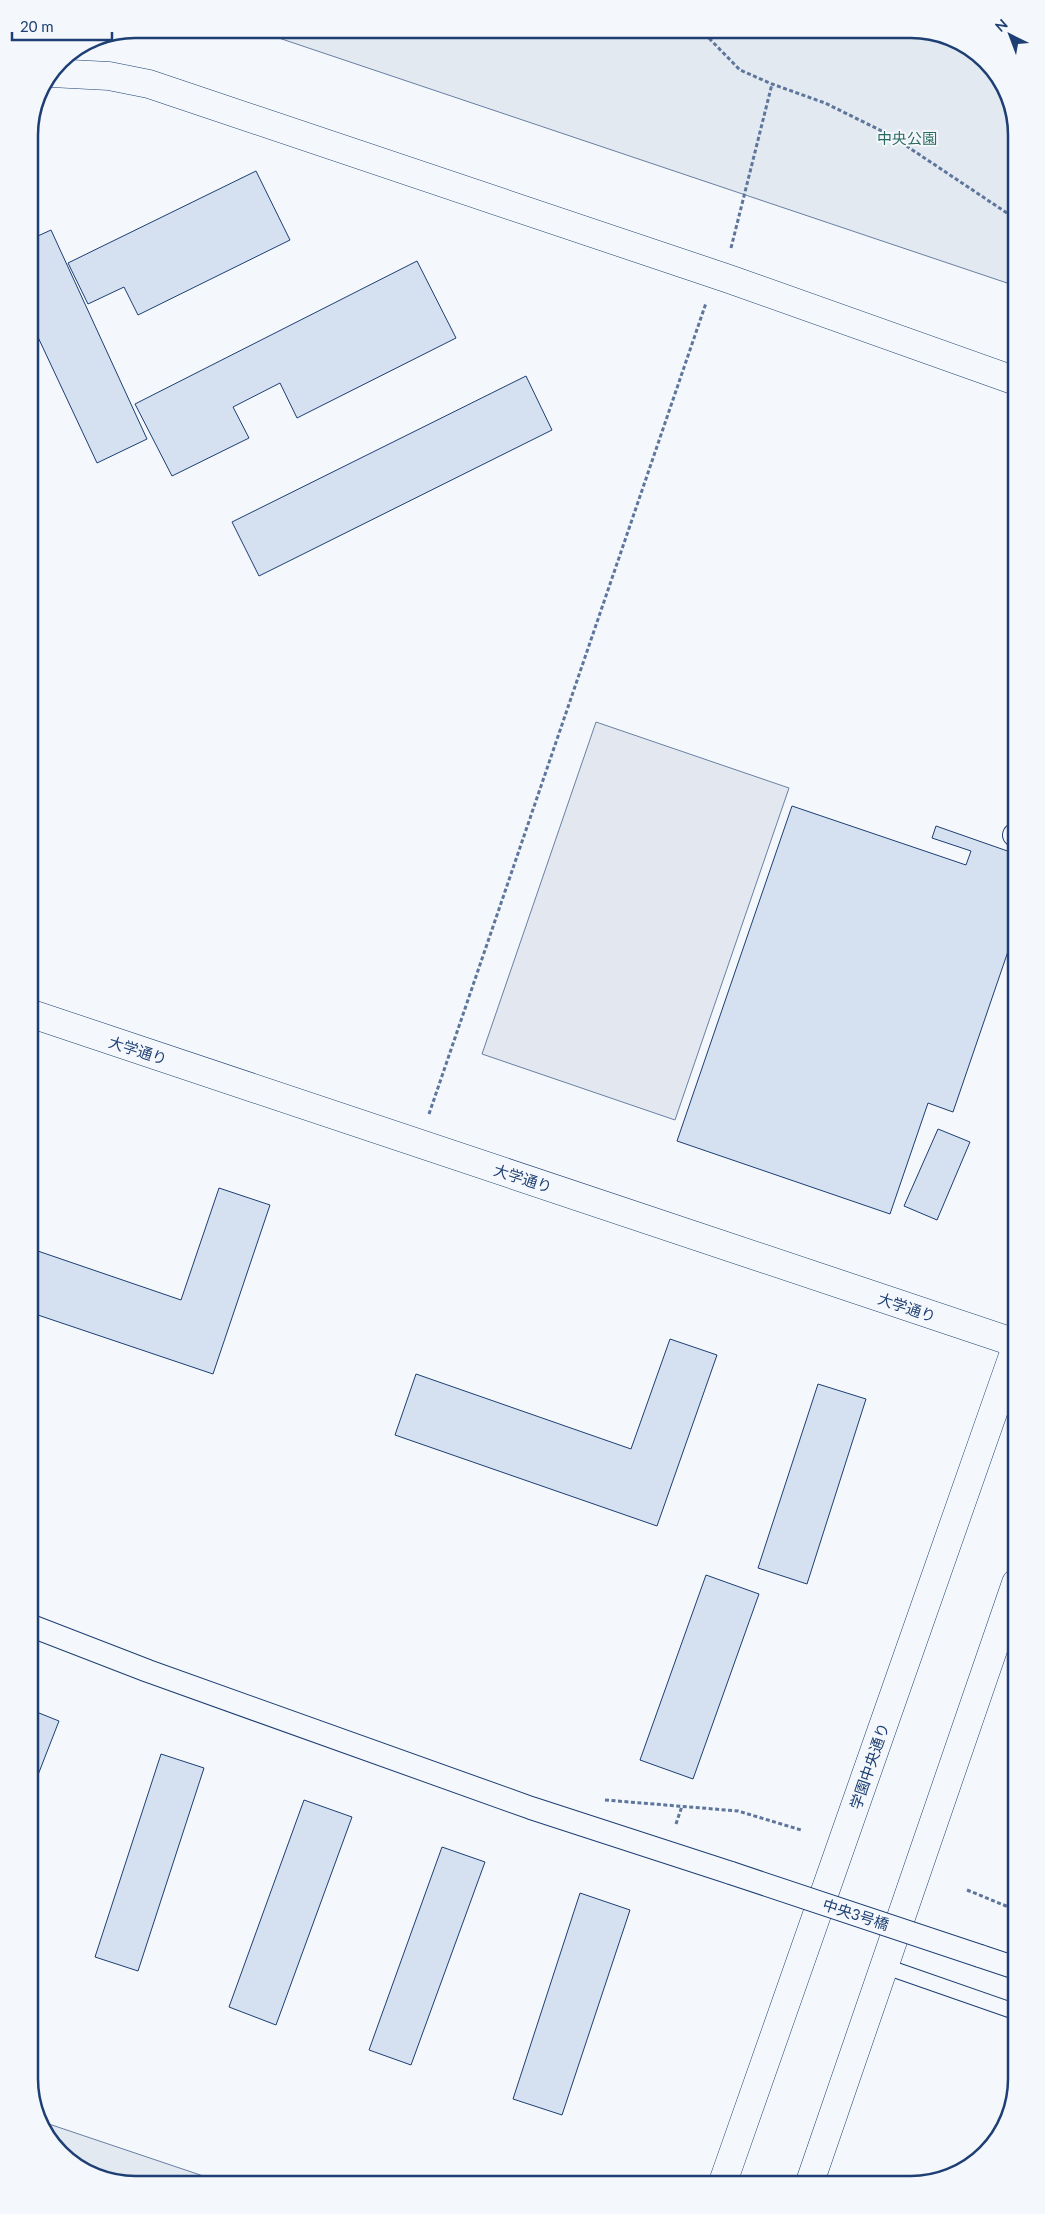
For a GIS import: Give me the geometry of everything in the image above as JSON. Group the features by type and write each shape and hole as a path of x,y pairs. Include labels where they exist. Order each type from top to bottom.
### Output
{"street":[{"path":"59,73 110,76 149,84 729,279 1008,378"},
{"name":"大学通り","path":"38,1016 1008,1340"},
{"name":"学園中央通り","path":"725,2176 1008,1370"},
{"path":"812,2176 1008,1606"},
{"name":"中央3号橋","path":"38,1628 148,1671 531,1808 1008,1965"}],"lane":[{"path":"884,1966 1008,2009"}],"path":[{"path":"709,38 740,70 825,103 890,135 1008,214"},
{"path":"735,238 772,84"},
{"path":"429,1114 707,301"},
{"path":"603,1800 738,1811 801,1830"},
{"path":"967,1890 1008,1907"}],"green space":[{"name":"中央公園","path":"279,38 923,38 948,45 970,58 987,75 995,86 1006,116 1008,134 1008,283"},
{"path":"48,2124 203,2176 128,2176 116,2175 97,2169 86,2164 66,2148"}],"shaded area":[{"path":"596,722 789,788 675,1120 482,1054"}],"building":[{"path":"256,171 290,240 138,315 124,287 88,304 68,263"},
{"path":"51,230 147,439 97,463 38,337 38,236"},
{"path":"417,261 456,338 297,418 280,383 233,407 249,438 172,476 135,404"},
{"path":"526,376 552,430 259,576 232,522"},
{"path":"792,806 966,865 971,851 932,838 936,826 1008,851 1008,951 953,1112 928,1103 890,1214 677,1141"},
{"path":"938,1129 970,1142 937,1220 904,1206"},
{"path":"219,1188 270,1205 213,1374 38,1315 38,1251 181,1300"},
{"path":"670,1339 717,1355 657,1526 395,1435 416,1374 631,1449"},
{"path":"818,1384 866,1399 807,1584 758,1568"},
{"path":"706,1575 759,1594 693,1779 640,1760"},
{"path":"38,1713 59,1721 38,1775"},
{"path":"161,1754 204,1768 138,1971 95,1957"},
{"path":"304,1800 352,1817 276,2025 229,2007"},
{"path":"442,1847 485,1862 411,2065 369,2050"},
{"path":"580,1893 630,1910 562,2115 513,2099"}]}
